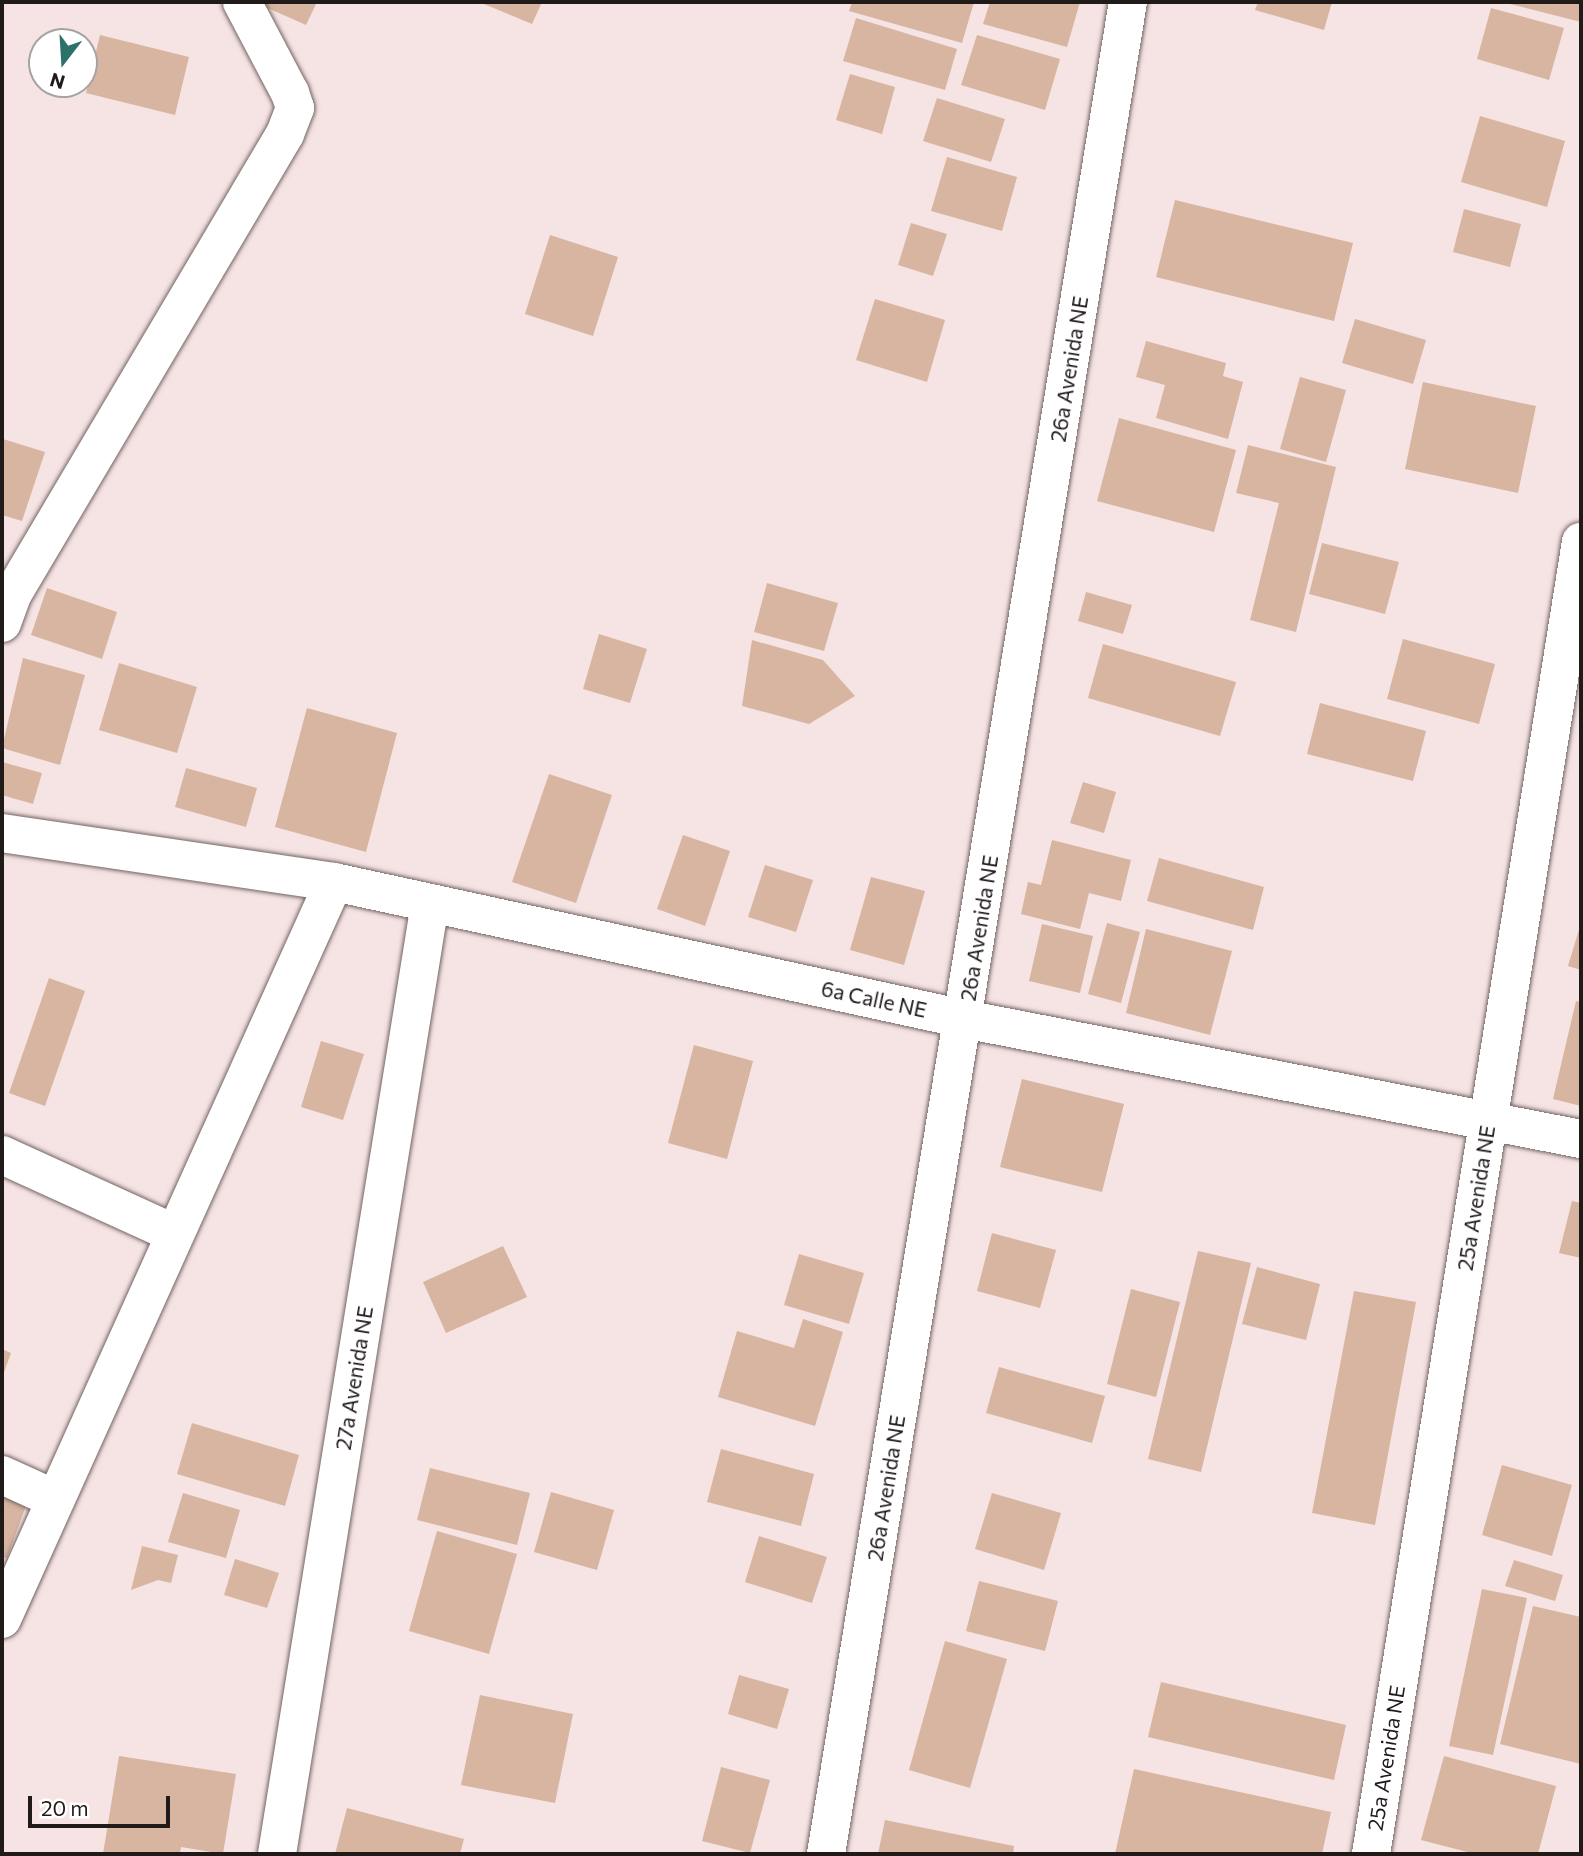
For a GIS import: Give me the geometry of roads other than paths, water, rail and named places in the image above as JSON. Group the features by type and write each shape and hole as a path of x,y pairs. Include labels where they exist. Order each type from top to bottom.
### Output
{"street":[{"path":"2,623 12,595 285,134 295,108 290,93 242,2"},
{"name":"26a Avenida NE","path":"826,1854 1128,2"},
{"name":"25a Avenida NE","path":"1371,1854 1581,542"},
{"name":"6a Calle NE","path":"2,833 334,882 964,1019 1581,1139"},
{"path":"2,1619 171,1232 334,882"},
{"name":"27a Avenida NE","path":"277,1854 430,903"},
{"path":"2,1155 171,1232"},
{"path":"2,1475 55,1499"}]}
